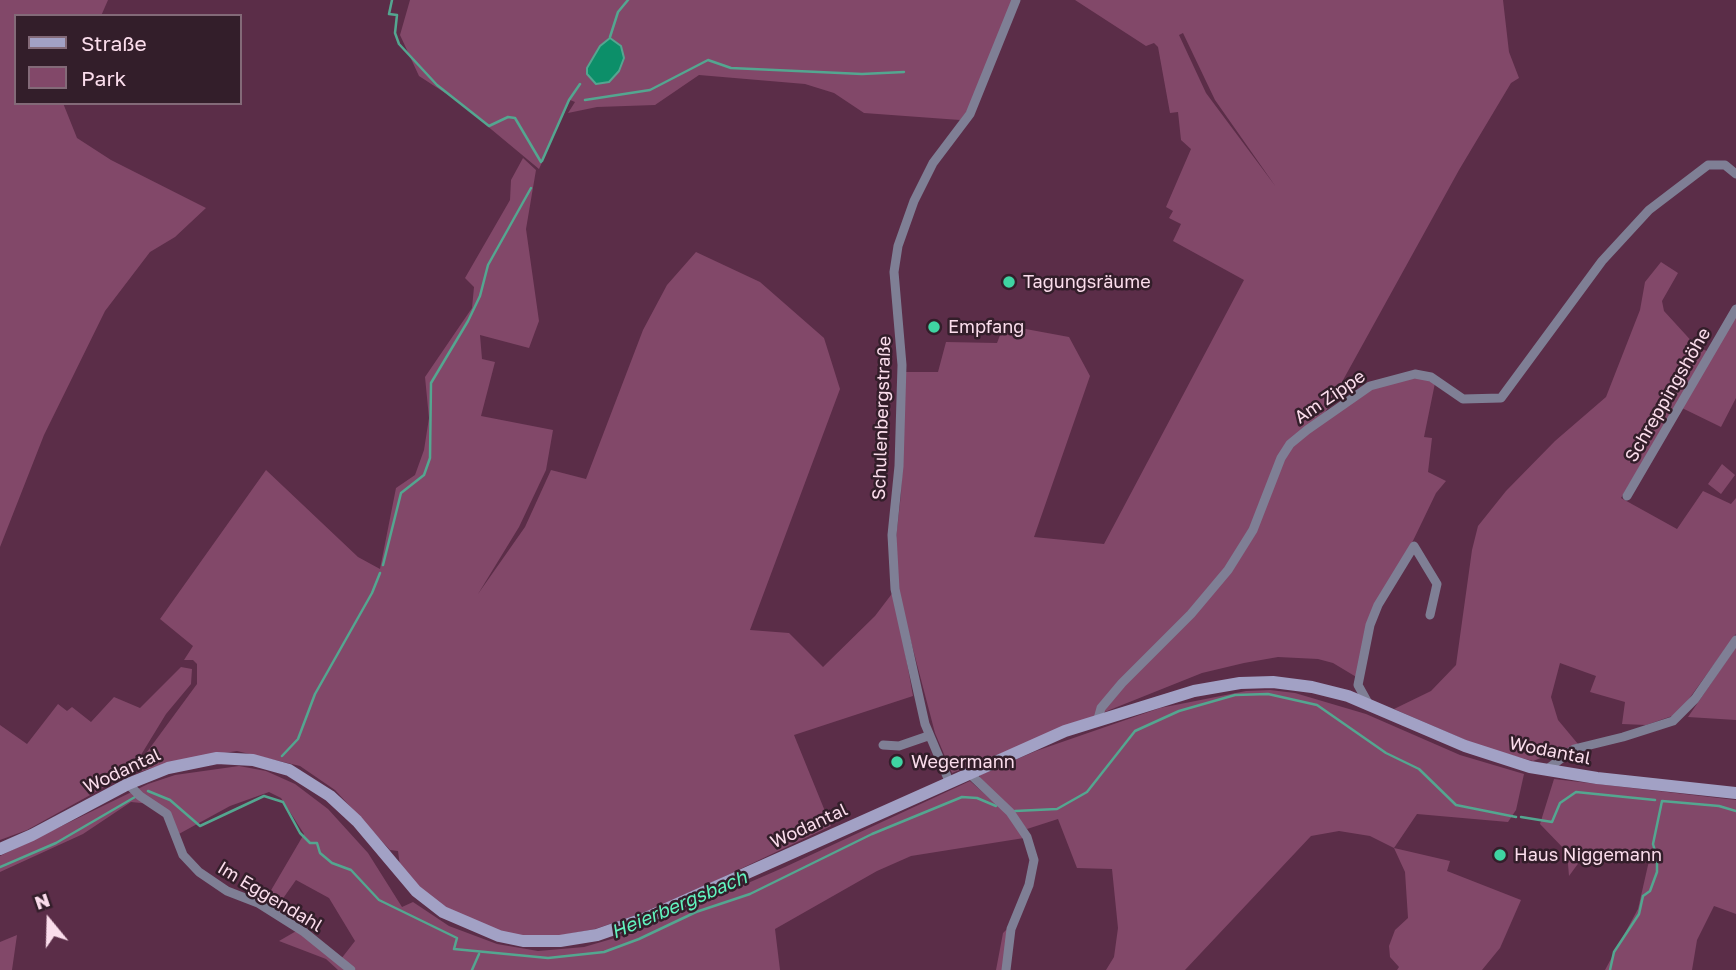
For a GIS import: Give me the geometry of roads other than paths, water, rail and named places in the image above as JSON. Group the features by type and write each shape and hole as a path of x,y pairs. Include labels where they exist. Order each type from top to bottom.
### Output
{"main road":[{"name":"Wodantal","path":"0,849 128,784 168,768 208,759 237,758 277,765 302,776 330,796 357,821 416,891 443,912 489,933 541,942 587,937 646,918 968,772 1098,719 1194,691 1240,683 1296,684 1368,703 1465,746 1546,770 1736,793"}],"street":[{"name":"Schulenbergstraße","path":"949,781 928,736 901,622 892,556 899,466 902,365 894,272 898,246 914,201 933,163 970,114 1016,0"},
{"name":"Am Zippe","path":"1098,719 1101,708 1122,682 1191,614 1228,570 1253,530 1281,458 1290,444 1307,429 1370,386 1415,374 1431,377 1463,399 1478,401 1501,398 1602,261 1649,209 1708,165 1725,165 1736,174"},
{"name":"Schreppingshöhe","path":"1627,496 1736,309"},
{"path":"1368,703 1358,685 1370,625 1378,605 1414,546 1437,584 1430,615"},
{"path":"1546,770 1574,748 1623,737 1672,721 1695,699 1736,640"},
{"path":"883,745 899,746 928,736"},
{"path":"968,772 1010,812 1027,837 1034,860 1029,885 1011,929 1006,970"},
{"name":"Im Eggendahl","path":"128,784 140,796 167,814 183,855 199,872 227,891 258,903 304,932 351,970"}],"waterway":[{"path":"392,0 389,14 397,15 395,33 399,44 437,85 489,126 508,117 515,118 541,162"},
{"path":"610,37 618,12 628,0"},
{"path":"585,100 650,90 708,60 731,68 862,74 904,72"},
{"path":"542,161 569,100 580,84"},
{"path":"383,565 401,493 424,475 430,458 431,383 468,321 480,296 488,265 531,188"},
{"path":"282,756 298,739 315,694 372,593 380,573"},
{"name":"Heierbergsbach","path":"1015,811 1057,809 1087,792 1135,731 1179,711 1235,695 1268,694 1317,705 1386,753 1419,769 1456,805 1516,817"},
{"name":"Heierbergsbach","path":"148,791 170,800 200,826 264,796 283,802 300,833 310,843 317,843 320,853 332,863 351,870 379,900 457,938 454,949 548,958 604,952 639,939 696,912 750,894 872,834 962,797 977,798 996,806"},
{"name":"Heierbergsbach","path":"1521,817 1552,822 1560,803 1576,792 1655,800"},
{"name":"Heierbergsbach","path":"0,867 56,843 135,797"},
{"path":"1610,970 1614,952 1639,914 1643,896 1650,891 1657,872 1653,844 1662,801 1719,806 1736,811"},
{"path":"472,970 479,954"}],"place":[{"name":"Tagungsräume","path":"1009,282"},
{"name":"Empfang","path":"934,327"},
{"name":"Wegermann","path":"897,762"},
{"name":"Haus Niggemann","path":"1500,855"}]}
